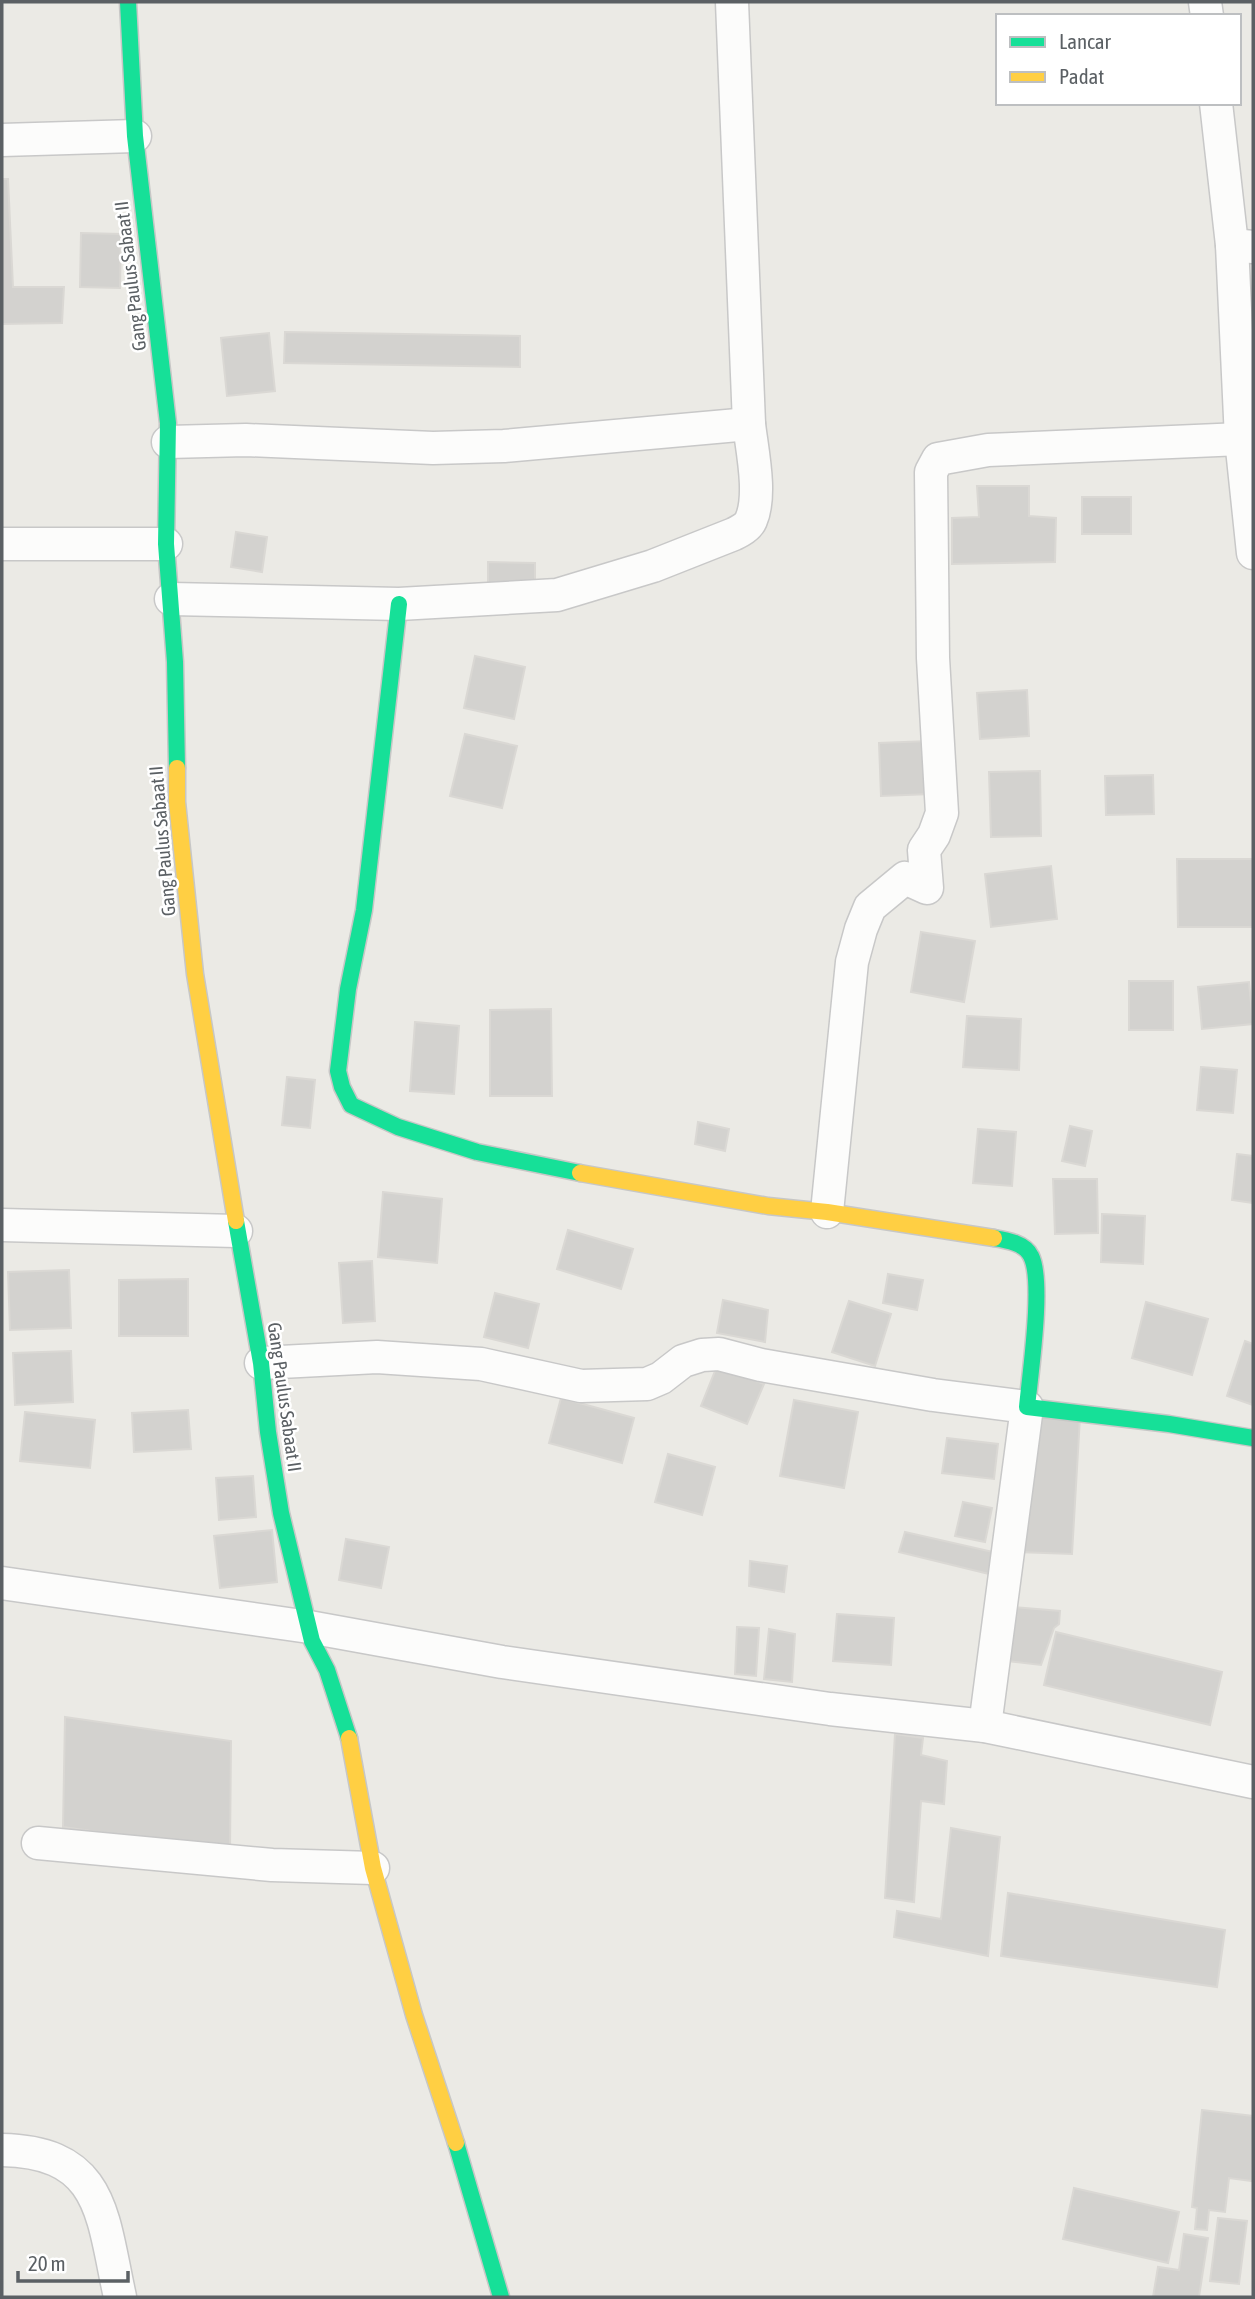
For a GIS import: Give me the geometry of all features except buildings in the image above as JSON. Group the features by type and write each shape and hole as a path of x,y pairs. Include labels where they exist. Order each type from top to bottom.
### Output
{"street":[{"name":"Gang Paulus Sabaat II","path":"128,2 135,136 168,423 166,544 175,662 179,828 195,974 236,1231 261,1363 268,1432 281,1513 312,1642 327,1670 348,1735 373,1868 414,2015 441,2094 501,2297"},
{"path":"171,599 399,604 556,595 653,566 744,528 751,520 756,493 749,424 732,2"},
{"path":"1216,105 1242,246 1241,439 1253,553"},
{"path":"2,140 135,136"},
{"path":"168,442 246,440 433,448 504,446 749,424"},
{"path":"827,1212 845,1017 852,961 861,929 870,907 905,878 927,888 924,850 934,835 942,813 933,658 931,472 938,459 988,450 1241,439"},
{"path":"2,544 166,544"},
{"path":"399,604 364,910 348,989 338,1071 342,1087 352,1105 398,1127 490,1155 768,1206 827,1212 1000,1239 1020,1245 1031,1255 1037,1278 1027,1407 985,1727"},
{"path":"2,1225 236,1231"},
{"path":"261,1363 377,1357 481,1364 581,1386 647,1384 661,1378 683,1361 702,1355 719,1354 761,1365 933,1395 1169,1424 1253,1438"},
{"path":"2,1583 309,1627 502,1662 831,1709 985,1727 1253,1782"},
{"path":"38,1843 246,1863 373,1868"},
{"path":"2,2150 41,2153 62,2161 89,2185 100,2211 120,2297"}],"traffic: fast":[{"path":"128,2 135,136 168,423 166,544 175,662 177,768"},
{"path":"399,604 364,910 348,989 338,1071 342,1087 351,1105 398,1127 477,1152 580,1173"},
{"path":"236,1221 261,1363 268,1432 281,1513 312,1641 327,1670 349,1738"},
{"path":"994,1238 1024,1248 1031,1256 1035,1268 1035,1329 1027,1407 1169,1424 1253,1438"},
{"path":"456,2143 501,2297"}],"traffic: slow":[{"path":"177,768 177,802 195,974 236,1221"},
{"path":"580,1173 768,1206 827,1212 994,1238"},
{"path":"349,1738 373,1868 414,2015 456,2143"}]}
